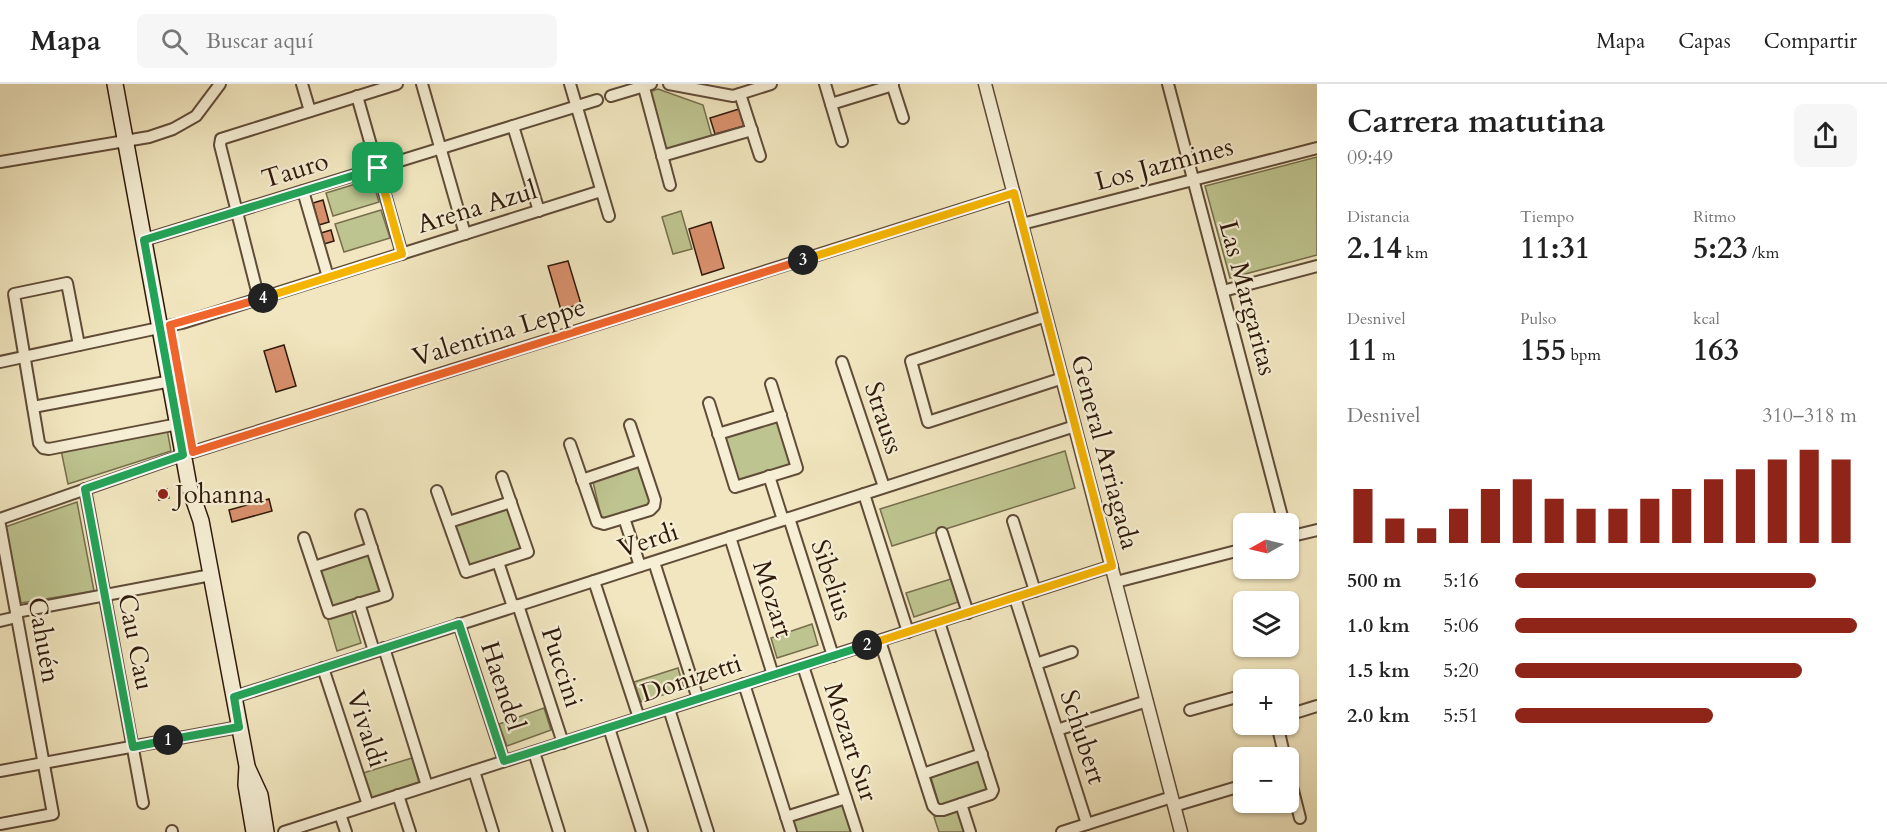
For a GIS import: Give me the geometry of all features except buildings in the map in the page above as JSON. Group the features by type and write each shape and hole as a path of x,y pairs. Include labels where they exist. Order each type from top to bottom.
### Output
{"main road":[{"path":"115,84 130,139"},
{"path":"124,84 130,139 188,453"},
{"path":"165,326 178,424 201,493 201,521 247,766 248,802 254,832"},
{"path":"247,766 260,795 266,832"}],"street":[{"path":"0,162 149,137 190,121 201,111 220,84"},
{"path":"302,84 310,111"},
{"path":"259,299 219,144 225,136 397,84"},
{"path":"422,84 465,234"},
{"path":"570,84 609,216"},
{"path":"669,84 733,96 768,84"},
{"path":"825,84 842,141"},
{"path":"831,104 892,84 903,118"},
{"name":"General Arriagada","path":"985,84 1181,832"},
{"name":"Las Margaritas","path":"1168,84 1281,513"},
{"path":"611,96 646,85 670,185"},
{"path":"740,94 760,156"},
{"path":"357,96 402,254"},
{"name":"Tauro","path":"148,239 597,100"},
{"path":"513,126 539,211"},
{"path":"663,156 752,130"},
{"name":"Los Jazmines","path":"1022,224 1317,148"},
{"path":"303,191 328,277"},
{"name":"Arena Azul","path":"0,362 165,326 259,299 602,191"},
{"name":"Valentina Leppe","path":"0,519 188,453 1014,193"},
{"path":"1223,291 1317,266"},
{"path":"79,345 67,283 14,294 39,443 43,448 49,449 178,424"},
{"path":"1046,316 911,361 928,422 1063,378"},
{"name":"Strauss","path":"842,362 884,488"},
{"path":"33,407 171,381"},
{"path":"709,403 735,487 769,477 797,468 771,384"},
{"path":"718,434 781,415"},
{"path":"570,444 597,522 604,524 624,518 654,506 630,425"},
{"name":"Verdi","path":"234,697 1075,426"},
{"path":"582,480 641,460"},
{"path":"437,491 466,572 528,552 502,477"},
{"name":"Sibelius","path":"769,477 786,519 833,656"},
{"name":"Cau Cau","path":"85,489 143,803"},
{"path":"864,494 908,632"},
{"path":"448,522 511,502"},
{"path":"304,538 329,613 387,595 361,515"},
{"path":"624,518 640,566"},
{"path":"1013,521 1035,591"},
{"name":"Cahuén","path":"0,525 53,814 0,824"},
{"path":"1299,534 1317,530"},
{"path":"942,533 968,613"},
{"name":"Mozart","path":"730,537 773,675"},
{"path":"314,567 372,548"},
{"path":"1116,582 1233,552"},
{"path":"654,561 698,699"},
{"name":"Puccini","path":"498,562 516,606 563,742"},
{"name":"Donizetti","path":"284,832 1112,566"},
{"path":"0,621 16,615 105,595 211,575"},
{"path":"594,581 639,718"},
{"name":"Schubert","path":"1015,598 1057,730 1083,827"},
{"path":"359,603 379,650 428,786"},
{"path":"880,641 937,810 961,804 992,792 939,622"},
{"name":"Haendel","path":"459,624 504,761"},
{"name":"Schubert","path":"1036,664 1071,652"},
{"name":"Mozart Sur","path":"803,666 857,832"},
{"name":"Vivaldi","path":"324,668 368,805"},
{"path":"744,684 791,832"},
{"path":"1190,710 1233,697"},
{"path":"1057,730 1147,701"},
{"path":"1299,712 1317,706"},
{"path":"669,709 708,832"},
{"path":"0,771 239,727"},
{"path":"609,728 642,832"},
{"path":"534,752 559,832"},
{"path":"923,774 982,754"},
{"path":"474,771 493,832"},
{"path":"1062,832 1173,801 1233,787"},
{"path":"398,795 410,832"},
{"path":"786,817 846,798"},
{"path":"961,804 970,832"},
{"path":"1299,813 1300,818"},
{"path":"340,814 346,832"}],"green space":[{"path":"658,89 703,105 712,137 666,150 649,92"},
{"path":"1317,157 1317,255 1230,278 1205,186"},
{"path":"372,179 379,202 333,216 326,193"},
{"path":"381,210 390,238 344,252 335,224"},
{"path":"681,211 692,249 673,254 662,217"},
{"path":"779,421 791,465 737,480 725,437"},
{"path":"167,429 171,451 68,484 61,450"},
{"path":"1065,451 1075,488 892,546 880,509"},
{"path":"635,467 638,468 651,501 648,506 607,519 601,516 593,482"},
{"path":"77,502 94,591 21,603 5,527"},
{"path":"509,507 522,549 469,567 455,524"},
{"path":"370,552 383,591 332,608 319,569"},
{"path":"951,579 958,602 914,617 906,593"},
{"path":"351,610 361,643 337,651 327,617"},
{"path":"812,624 818,645 777,658 771,638"},
{"path":"678,668 684,688 641,702 634,682"},
{"path":"544,708 551,730 507,746 499,724"},
{"path":"412,758 419,782 371,798 363,773"},
{"path":"979,759 989,791 940,808 930,774"},
{"path":"842,803 851,832 797,832 793,819"},
{"path":"958,810 966,832 939,832 934,817"}],"place":[{"name":"Johanna","path":"163,494"}],"route":[{"path":"378,168 402,254 170,325 193,452 1014,193 1112,566 504,761 459,624 234,697 239,727 133,747 85,489 183,455 144,240 378,168"}]}
